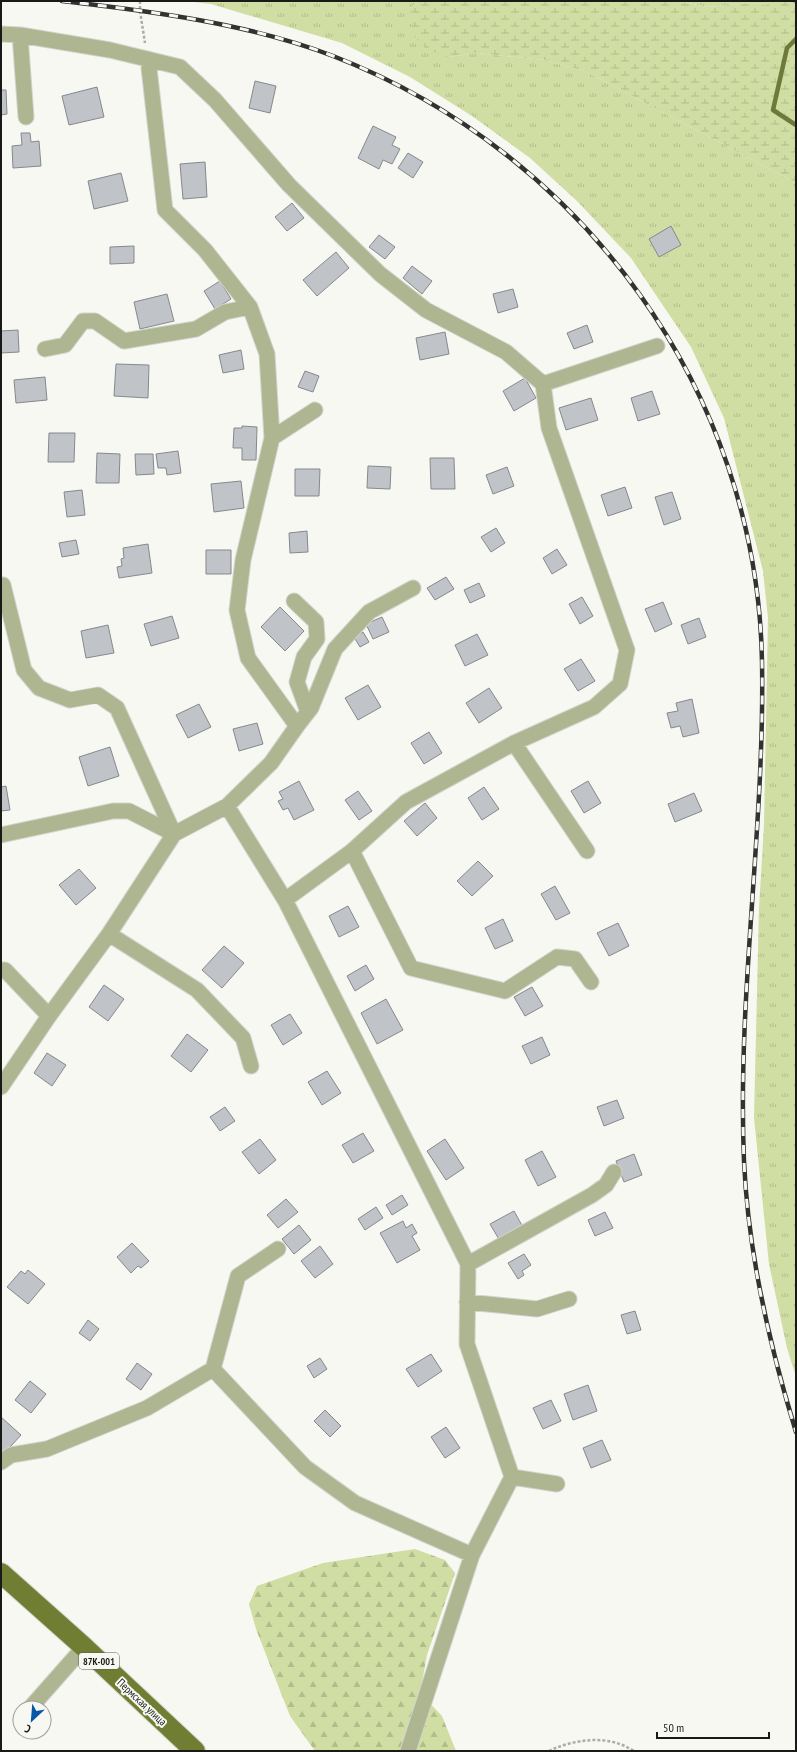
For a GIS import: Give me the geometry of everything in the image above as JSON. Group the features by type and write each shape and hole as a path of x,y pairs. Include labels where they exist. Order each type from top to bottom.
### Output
{"main road":[{"name":"Пермская улица","path":"1,1572 195,1751"}],"street":[{"path":"1,34 20,35 110,50 180,67 215,100 289,185 380,274 426,310 506,352 543,384 549,428 627,650 620,684 594,707 514,743 406,802 352,852 285,900"},
{"path":"20,35 26,117"},
{"path":"148,59 165,210 205,250 250,307 267,354 272,438 243,560 238,610 248,658 297,726"},
{"path":"45,349 65,345 83,320 95,321 124,341 196,329 226,312 250,307"},
{"path":"543,384 657,346"},
{"path":"272,438 315,410"},
{"path":"3,585 24,670 39,688 70,700 98,695 117,708 174,834"},
{"path":"1,1087 49,1016 109,934 174,834 227,806 271,763 308,712 335,649 369,612 414,588"},
{"path":"294,601 316,622 317,639 304,657 297,682 308,712"},
{"path":"514,743 587,851"},
{"path":"227,806 285,900 468,1264 467,1344 512,1477 472,1555 408,1751"},
{"path":"1,835 113,811 129,811 174,834"},
{"path":"352,852 411,968 505,991 557,957 576,959 591,982"},
{"path":"109,934 197,990 243,1038 251,1066"},
{"path":"1,970 5,970 49,1016"},
{"path":"468,1264 592,1195 606,1185 614,1172"},
{"path":"1,1462 10,1455 47,1450 147,1408 213,1369 238,1276 278,1249"},
{"path":"467,1302 537,1308 569,1299"},
{"path":"213,1369 311,1472 355,1503 472,1555"},
{"path":"512,1477 556,1484"},
{"path":"36,1700 84,1647"}],"path":[{"path":"140,1 140,11 148,59"},
{"path":"549,1751 571,1743 594,1739 617,1743 634,1751"}],"green space":[{"path":"185,1 420,1 410,8 449,57 477,53 544,60 585,71 796,183 796,1377 787,1348 769,1264 754,1118 759,908 764,825 768,618 763,571 724,418 691,347 631,258 577,201 530,158 472,116 410,77 342,43 211,4"},
{"path":"420,1 678,1 707,7 751,3 766,5 771,1 796,1 796,183 585,71 544,60 477,53 449,57 427,50 415,37 410,8"},
{"path":"678,1 771,1 766,5 751,3 707,7"},
{"path":"415,1549 445,1560 455,1573 427,1655 420,1693 442,1716 456,1751 315,1751 290,1716 256,1629 249,1604 257,1586 323,1563"}],"building":[{"path":"255,81 276,86 270,113 249,108"},
{"path":"97,87 104,117 69,125 62,96"},
{"path":"1,90 6,90 7,114 1,115"},
{"path":"373,126 396,137 392,145 400,149 392,164 383,160 379,169 358,158"},
{"path":"21,133 30,133 31,142 39,141 41,166 13,168 12,146 22,145"},
{"path":"408,153 423,162 413,178 398,168"},
{"path":"205,162 207,197 183,199 180,164"},
{"path":"121,173 128,201 94,209 88,181"},
{"path":"292,203 304,218 287,231 275,217"},
{"path":"671,226 681,245 659,257 649,239"},
{"path":"379,235 395,247 385,259 369,247"},
{"path":"134,246 134,263 110,264 110,247"},
{"path":"336,252 349,268 317,296 303,280"},
{"path":"412,266 432,281 422,294 403,278"},
{"path":"220,281 231,299 215,309 204,291"},
{"path":"513,289 518,307 498,313 493,294"},
{"path":"167,294 174,321 140,329 134,302"},
{"path":"587,325 593,342 574,349 567,333"},
{"path":"18,330 19,352 1,353 1,331"},
{"path":"445,332 449,354 420,360 416,338"},
{"path":"241,350 244,369 223,373 219,355"},
{"path":"116,364 149,365 148,398 114,396"},
{"path":"305,371 319,376 313,392 298,387"},
{"path":"45,377 47,400 16,403 14,380"},
{"path":"525,378 536,398 514,411 503,391"},
{"path":"652,391 660,414 638,421 631,398"},
{"path":"591,398 598,420 566,430 559,408"},
{"path":"242,426 257,427 256,460 242,460 242,448 233,448 234,428 242,428"},
{"path":"49,433 75,433 74,462 48,462"},
{"path":"178,451 181,473 167,475 166,468 158,468 156,454"},
{"path":"97,453 120,454 119,483 96,483"},
{"path":"135,454 153,454 154,474 136,475"},
{"path":"430,458 454,458 455,489 431,489"},
{"path":"368,466 391,467 390,489 367,488"},
{"path":"507,467 514,486 493,494 486,475"},
{"path":"295,469 320,469 319,496 295,496"},
{"path":"241,481 244,508 214,512 211,484"},
{"path":"625,487 632,508 608,516 601,495"},
{"path":"82,490 85,515 67,517 64,492"},
{"path":"672,492 681,519 664,525 655,497"},
{"path":"496,528 505,543 491,552 481,537"},
{"path":"307,531 308,552 290,553 289,533"},
{"path":"76,540 79,554 62,557 59,543"},
{"path":"148,544 152,573 119,578 117,567 122,566 121,559 124,558 123,548"},
{"path":"557,549 567,565 552,574 543,558"},
{"path":"206,550 231,550 231,574 206,574"},
{"path":"446,577 454,589 435,600 427,588"},
{"path":"479,583 485,596 470,603 464,590"},
{"path":"582,597 593,616 580,624 569,604"},
{"path":"663,602 672,624 655,632 645,609"},
{"path":"280,607 304,631 285,651 261,627"},
{"path":"172,616 179,638 151,646 144,624"},
{"path":"382,617 389,632 373,639 366,624"},
{"path":"699,618 706,637 688,644 681,625"},
{"path":"108,625 114,653 86,658 81,631"},
{"path":"363,632 369,642 360,647 354,637"},
{"path":"477,634 488,655 465,666 455,645"},
{"path":"581,659 595,681 578,691 564,669"},
{"path":"368,685 381,707 358,720 345,698"},
{"path":"489,688 502,708 479,723 466,703"},
{"path":"692,699 699,733 683,737 680,726 671,728 667,713 678,711 676,703"},
{"path":"199,704 211,727 188,738 176,715"},
{"path":"257,723 263,744 239,751 233,729"},
{"path":"429,732 442,753 424,764 411,743"},
{"path":"110,747 119,776 88,786 79,757"},
{"path":"299,781 314,810 294,820 288,808 283,810 278,801 283,799 279,792"},
{"path":"588,781 601,803 584,813 571,791"},
{"path":"6,786 10,810 1,811 1,787"},
{"path":"484,787 499,809 482,820 468,798"},
{"path":"358,791 372,811 359,820 345,800"},
{"path":"694,793 702,811 675,822 668,804"},
{"path":"425,803 437,818 417,836 404,821"},
{"path":"478,861 493,876 472,896 457,881"},
{"path":"79,869 96,888 76,905 59,885"},
{"path":"555,886 570,913 556,920 541,894"},
{"path":"348,906 359,927 339,937 329,916"},
{"path":"503,919 513,941 495,949 485,928"},
{"path":"618,923 629,946 609,956 597,933"},
{"path":"224,946 244,963 222,988 202,970"},
{"path":"366,965 374,979 355,991 347,976"},
{"path":"104,985 124,999 108,1021 89,1007"},
{"path":"532,987 543,1006 525,1016 514,997"},
{"path":"386,999 403,1030 377,1044 361,1013"},
{"path":"290,1014 302,1033 283,1045 271,1025"},
{"path":"187,1034 208,1050 191,1072 171,1056"},
{"path":"542,1037 550,1055 531,1064 522,1046"},
{"path":"47,1053 66,1065 52,1086 34,1073"},
{"path":"327,1071 341,1093 322,1105 308,1082"},
{"path":"617,1100 624,1118 604,1126 597,1107"},
{"path":"225,1107 235,1121 220,1131 210,1117"},
{"path":"363,1133 374,1151 353,1163 342,1145"},
{"path":"260,1139 276,1160 259,1174 242,1152"},
{"path":"445,1139 464,1168 446,1180 427,1151"},
{"path":"542,1151 556,1177 538,1186 525,1160"},
{"path":"634,1154 642,1175 624,1182 616,1161"},
{"path":"402,1195 408,1205 392,1215 386,1205"},
{"path":"286,1199 298,1212 278,1228 267,1215"},
{"path":"376,1207 383,1218 365,1230 358,1219"},
{"path":"514,1211 524,1229 500,1241 490,1224"},
{"path":"605,1212 613,1228 595,1236 588,1220"},
{"path":"403,1221 406,1228 412,1224 417,1233 412,1236 420,1250 397,1263 380,1233"},
{"path":"299,1225 311,1240 294,1254 282,1239"},
{"path":"132,1243 149,1261 141,1268 138,1266 131,1273 117,1257"},
{"path":"320,1246 333,1264 315,1278 301,1261"},
{"path":"524,1254 531,1265 522,1271 524,1275 518,1279 508,1263"},
{"path":"28,1270 45,1284 28,1304 7,1287 21,1271 25,1274"},
{"path":"635,1311 641,1330 627,1334 621,1315"},
{"path":"88,1320 99,1329 90,1341 79,1333"},
{"path":"431,1354 442,1371 418,1387 406,1369"},
{"path":"320,1358 327,1369 314,1378 307,1366"},
{"path":"137,1363 152,1374 141,1390 126,1379"},
{"path":"30,1381 46,1394 31,1413 15,1400"},
{"path":"588,1385 597,1411 573,1420 564,1394"},
{"path":"551,1400 561,1421 543,1429 533,1408"},
{"path":"325,1410 341,1426 330,1437 314,1421"},
{"path":"1,1417 21,1435 1,1457"},
{"path":"446,1427 460,1448 445,1458 431,1437"},
{"path":"602,1440 611,1460 591,1468 583,1448"}],"waterway":[{"path":"796,39 787,48 773,110 796,125"}],"railway":[{"path":"62,1 165,14 268,35 333,56 423,99 505,154 577,219 639,294 690,377 728,467 752,562 762,661 762,724 756,849 744,1036 744,1161 750,1230 761,1298 777,1365 796,1432"}]}
